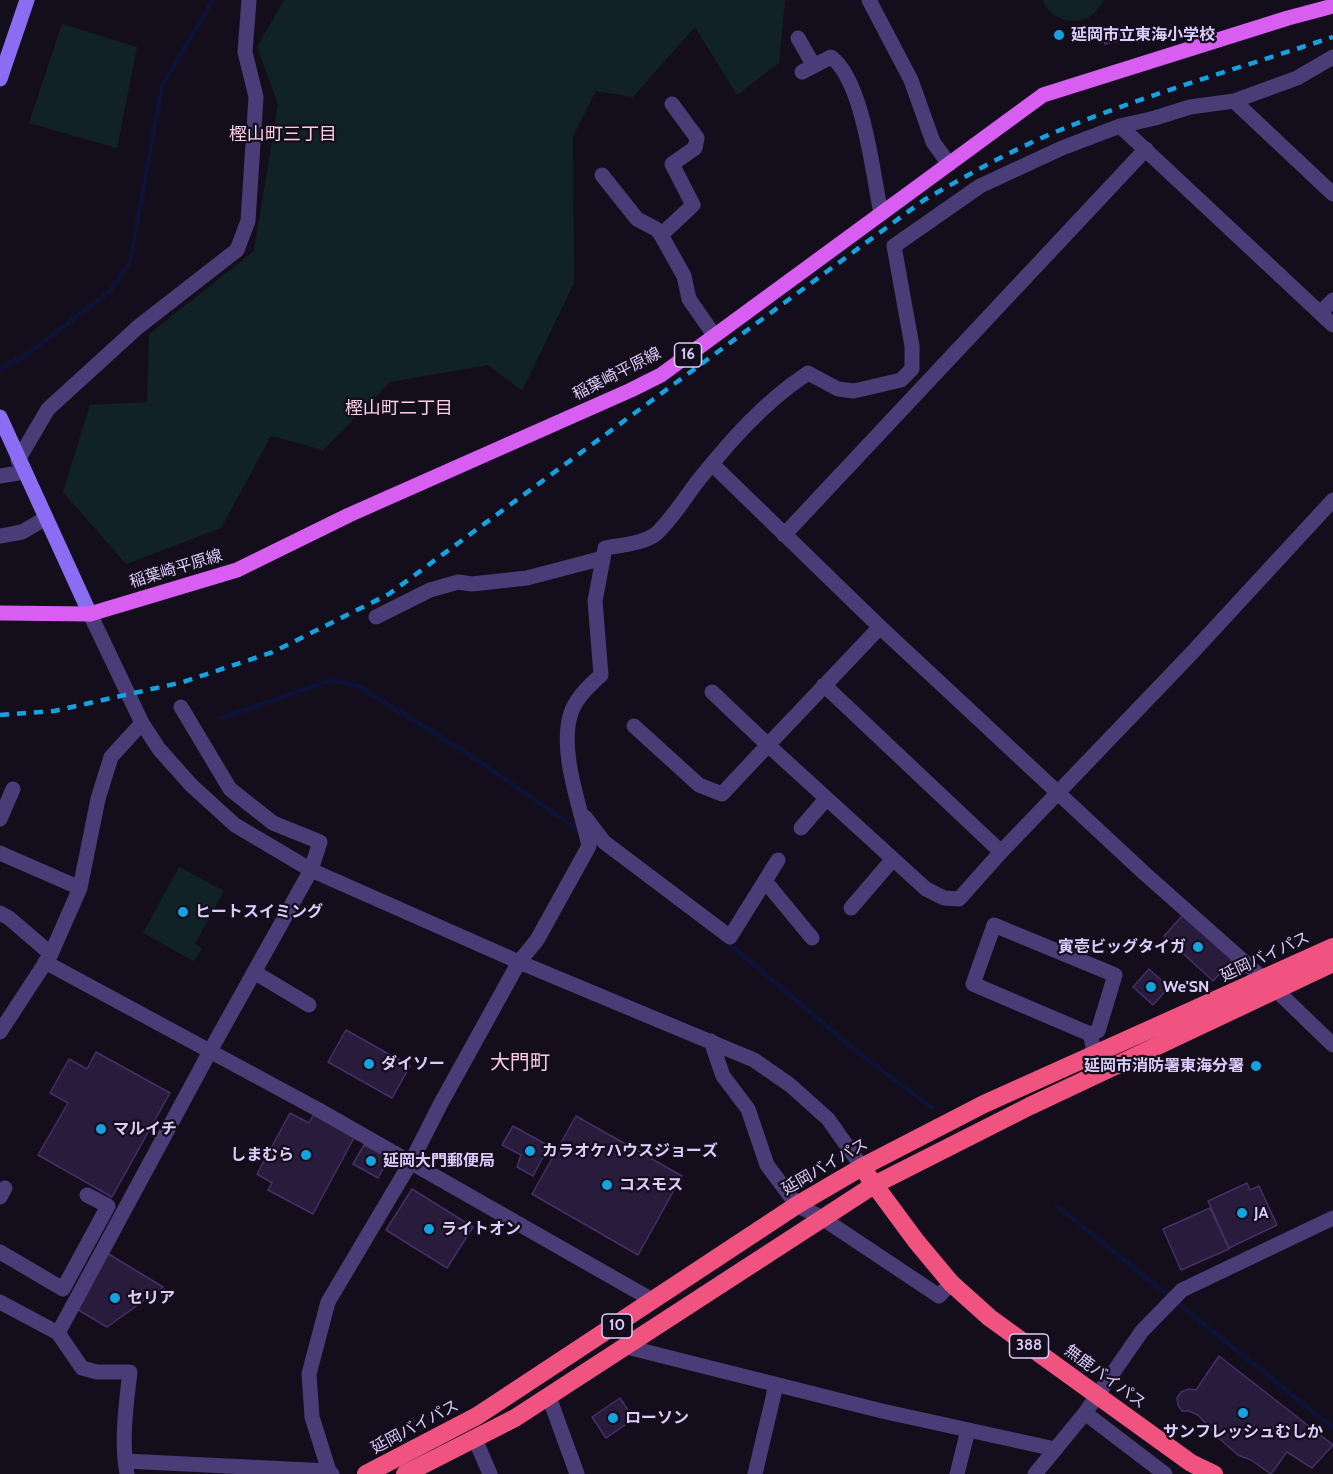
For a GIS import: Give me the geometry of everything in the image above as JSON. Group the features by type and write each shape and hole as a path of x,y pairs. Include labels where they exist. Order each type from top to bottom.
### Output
{"highway":[{"name":"延岡バイパス","path":"405,1474 515,1418 874,1185 1269,985 1333,947"},
{"name":"延岡バイパス","path":"366,1474 477,1416 797,1205 862,1167 984,1104 1095,1054 1269,985 1333,963"},
{"name":"無鹿バイパス","path":"862,1167 916,1241 951,1283 990,1318 1191,1464 1214,1474"}],"main road":[{"name":"稲葉崎平原線","path":"0,613 90,614 237,570 349,515 661,375 1044,95 1333,6"}],"street":[{"path":"0,79 27,0"},
{"path":"0,476 21,466 48,409 138,327 237,250 248,221 256,97 245,52 249,0"},
{"path":"869,0 911,80 933,142 949,164"},
{"path":"798,38 808,69 831,57 840,64 860,110 881,214"},
{"path":"0,1302 58,1333 82,1368 97,1372 130,1372 125,1409 126,1467 330,1473 312,1417 309,1374 328,1302 411,1162 519,962 537,940 589,846 568,751 569,727 572,710 586,688 601,675 595,601 605,548 644,540 657,533 712,464 755,416 783,390 808,373 838,389 854,391 901,380 912,369 912,346 894,246 980,186 1062,148 1120,126 1190,107 1234,101 1297,78 1331,61"},
{"path":"1234,101 1333,194"},
{"path":"661,235 693,205 672,164 695,148 697,138 672,104"},
{"path":"1120,126 1333,325"},
{"path":"784,535 1146,149"},
{"path":"602,175 637,219 656,229 661,235 684,276 689,299 714,335"},
{"path":"1320,313 1333,300"},
{"path":"0,417 142,723 159,749 191,785 235,825 311,870 519,962 754,1060 790,1085 828,1119 862,1167"},
{"path":"712,464 880,627 1333,1045"},
{"path":"712,692 768,746 926,889 944,898 959,899 1333,500"},
{"path":"0,536 22,532 46,518"},
{"path":"376,617 430,590 458,582 472,584 527,578 603,558"},
{"path":"634,726 699,785 722,794 880,627"},
{"path":"824,685 1001,852"},
{"path":"58,1333 311,870 320,842 273,823 230,789 181,707"},
{"path":"0,1032 48,958 80,888 98,799 111,757 142,723"},
{"path":"0,819 13,789"},
{"path":"801,828 826,799"},
{"path":"583,818 604,842 730,937 778,860"},
{"path":"0,853 80,888"},
{"path":"851,908 893,860"},
{"path":"765,881 812,938"},
{"path":"1,915 48,958 654,1301"},
{"path":"994,925 1115,975 1098,1031 1090,1034 973,984 994,925"},
{"path":"254,972 309,1005"},
{"path":"1090,1034 1095,1054"},
{"path":"711,1041 723,1076 748,1109 767,1165 797,1205 822,1218 939,1296 951,1283"},
{"path":"0,1252 63,1289 108,1206 87,1195"},
{"path":"1035,1474 1085,1413 1142,1331 1179,1293 1333,1218"},
{"path":"627,1347 882,1411 1055,1449"},
{"path":"755,1474 776,1384"},
{"path":"549,1397 577,1474"},
{"path":"1085,1413 1165,1474"},
{"path":"957,1474 968,1430"},
{"path":"475,1439 489,1474"}],"shaded area":[{"path":"284,0 788,0 785,1 779,63 737,95 695,27 633,97 596,91 573,136 574,283 522,391 488,365 390,382 323,450 271,436 221,528 126,564 63,492 90,405 147,402 149,334 254,251 278,104 257,47"},
{"path":"1043,0 1104,0 1090,16 1074,21 1055,15"},
{"path":"62,24 137,47 117,148 29,123"},
{"name":"ヒートスイミング","path":"179,867 224,891 195,944 202,948 194,961 143,933"}],"building":[{"path":"1118,29 1121,40 1105,44 1102,34"},
{"name":"寅壱ビッグタイガ","path":"1184,914 1233,959 1213,981 1164,936"},
{"name":"We'SN","path":"1149,969 1169,987 1153,1005 1133,987"},
{"name":"ダイソー","path":"346,1030 410,1066 392,1098 328,1062"},
{"name":"マルイチ","path":"96,1052 170,1093 112,1197 38,1155 68,1103 50,1093 69,1059 87,1069"},
{"name":"しまむら","path":"290,1113 309,1123 314,1114 355,1136 313,1214 268,1190 272,1183 257,1174"},
{"name":"コスモス","path":"576,1116 682,1176 638,1255 532,1194"},
{"name":"カラオケハウスジョーズ","path":"513,1126 549,1146 533,1176 517,1167 521,1155 502,1145"},
{"name":"延岡大門郵便局","path":"364,1145 389,1158 378,1178 353,1164"},
{"name":"JA","path":"1247,1183 1250,1190 1259,1186 1277,1225 1229,1248 1208,1201"},
{"name":"ライトオン","path":"412,1189 473,1227 447,1268 386,1230"},
{"name":"JA","path":"1210,1208 1229,1249 1181,1270 1163,1229"},
{"name":"セリア","path":"107,1253 163,1287 107,1327 75,1308"},
{"name":"サンフレッシュむしか","path":"1219,1356 1333,1445 1312,1468 1287,1452 1271,1474 1251,1460 1238,1455 1198,1415 1182,1411 1177,1398 1181,1392 1189,1389 1196,1390"},
{"name":"ローソン","path":"620,1398 634,1419 606,1438 592,1417"}],"waterway":[{"path":"0,369 30,352 109,292 130,262 162,86 213,0"},
{"path":"221,718 332,680 358,686 476,759 581,832"},
{"path":"727,942 861,1055 931,1107"},
{"path":"1057,1206 1333,1428"}],"railway":[{"path":"0,715 54,711 183,682 273,652 389,594 924,200 1020,148 1087,119 1333,37"}],"place":[{"name":"延岡市立東海小学校","path":"1059,35"},
{"name":"ヒートスイミング","path":"183,912"},
{"name":"寅壱ビッグタイガ","path":"1198,947"},
{"name":"We'SN","path":"1151,987"},
{"name":"ダイソー","path":"369,1064"},
{"name":"延岡市消防署東海分署","path":"1256,1066"},
{"name":"マルイチ","path":"101,1129"},
{"name":"カラオケハウスジョーズ","path":"530,1151"},
{"name":"しまむら","path":"306,1155"},
{"name":"延岡大門郵便局","path":"371,1161"},
{"name":"コスモス","path":"607,1185"},
{"name":"JA","path":"1242,1213"},
{"name":"ライトオン","path":"429,1229"},
{"name":"セリア","path":"115,1298"},
{"name":"サンフレッシュむしか","path":"1243,1413"},
{"name":"ローソン","path":"613,1418"}],"district":[{"name":"樫山町三丁目","path":"283,135"},
{"name":"樫山町二丁目","path":"399,409"},
{"name":"大門町","path":"520,1063"}]}
